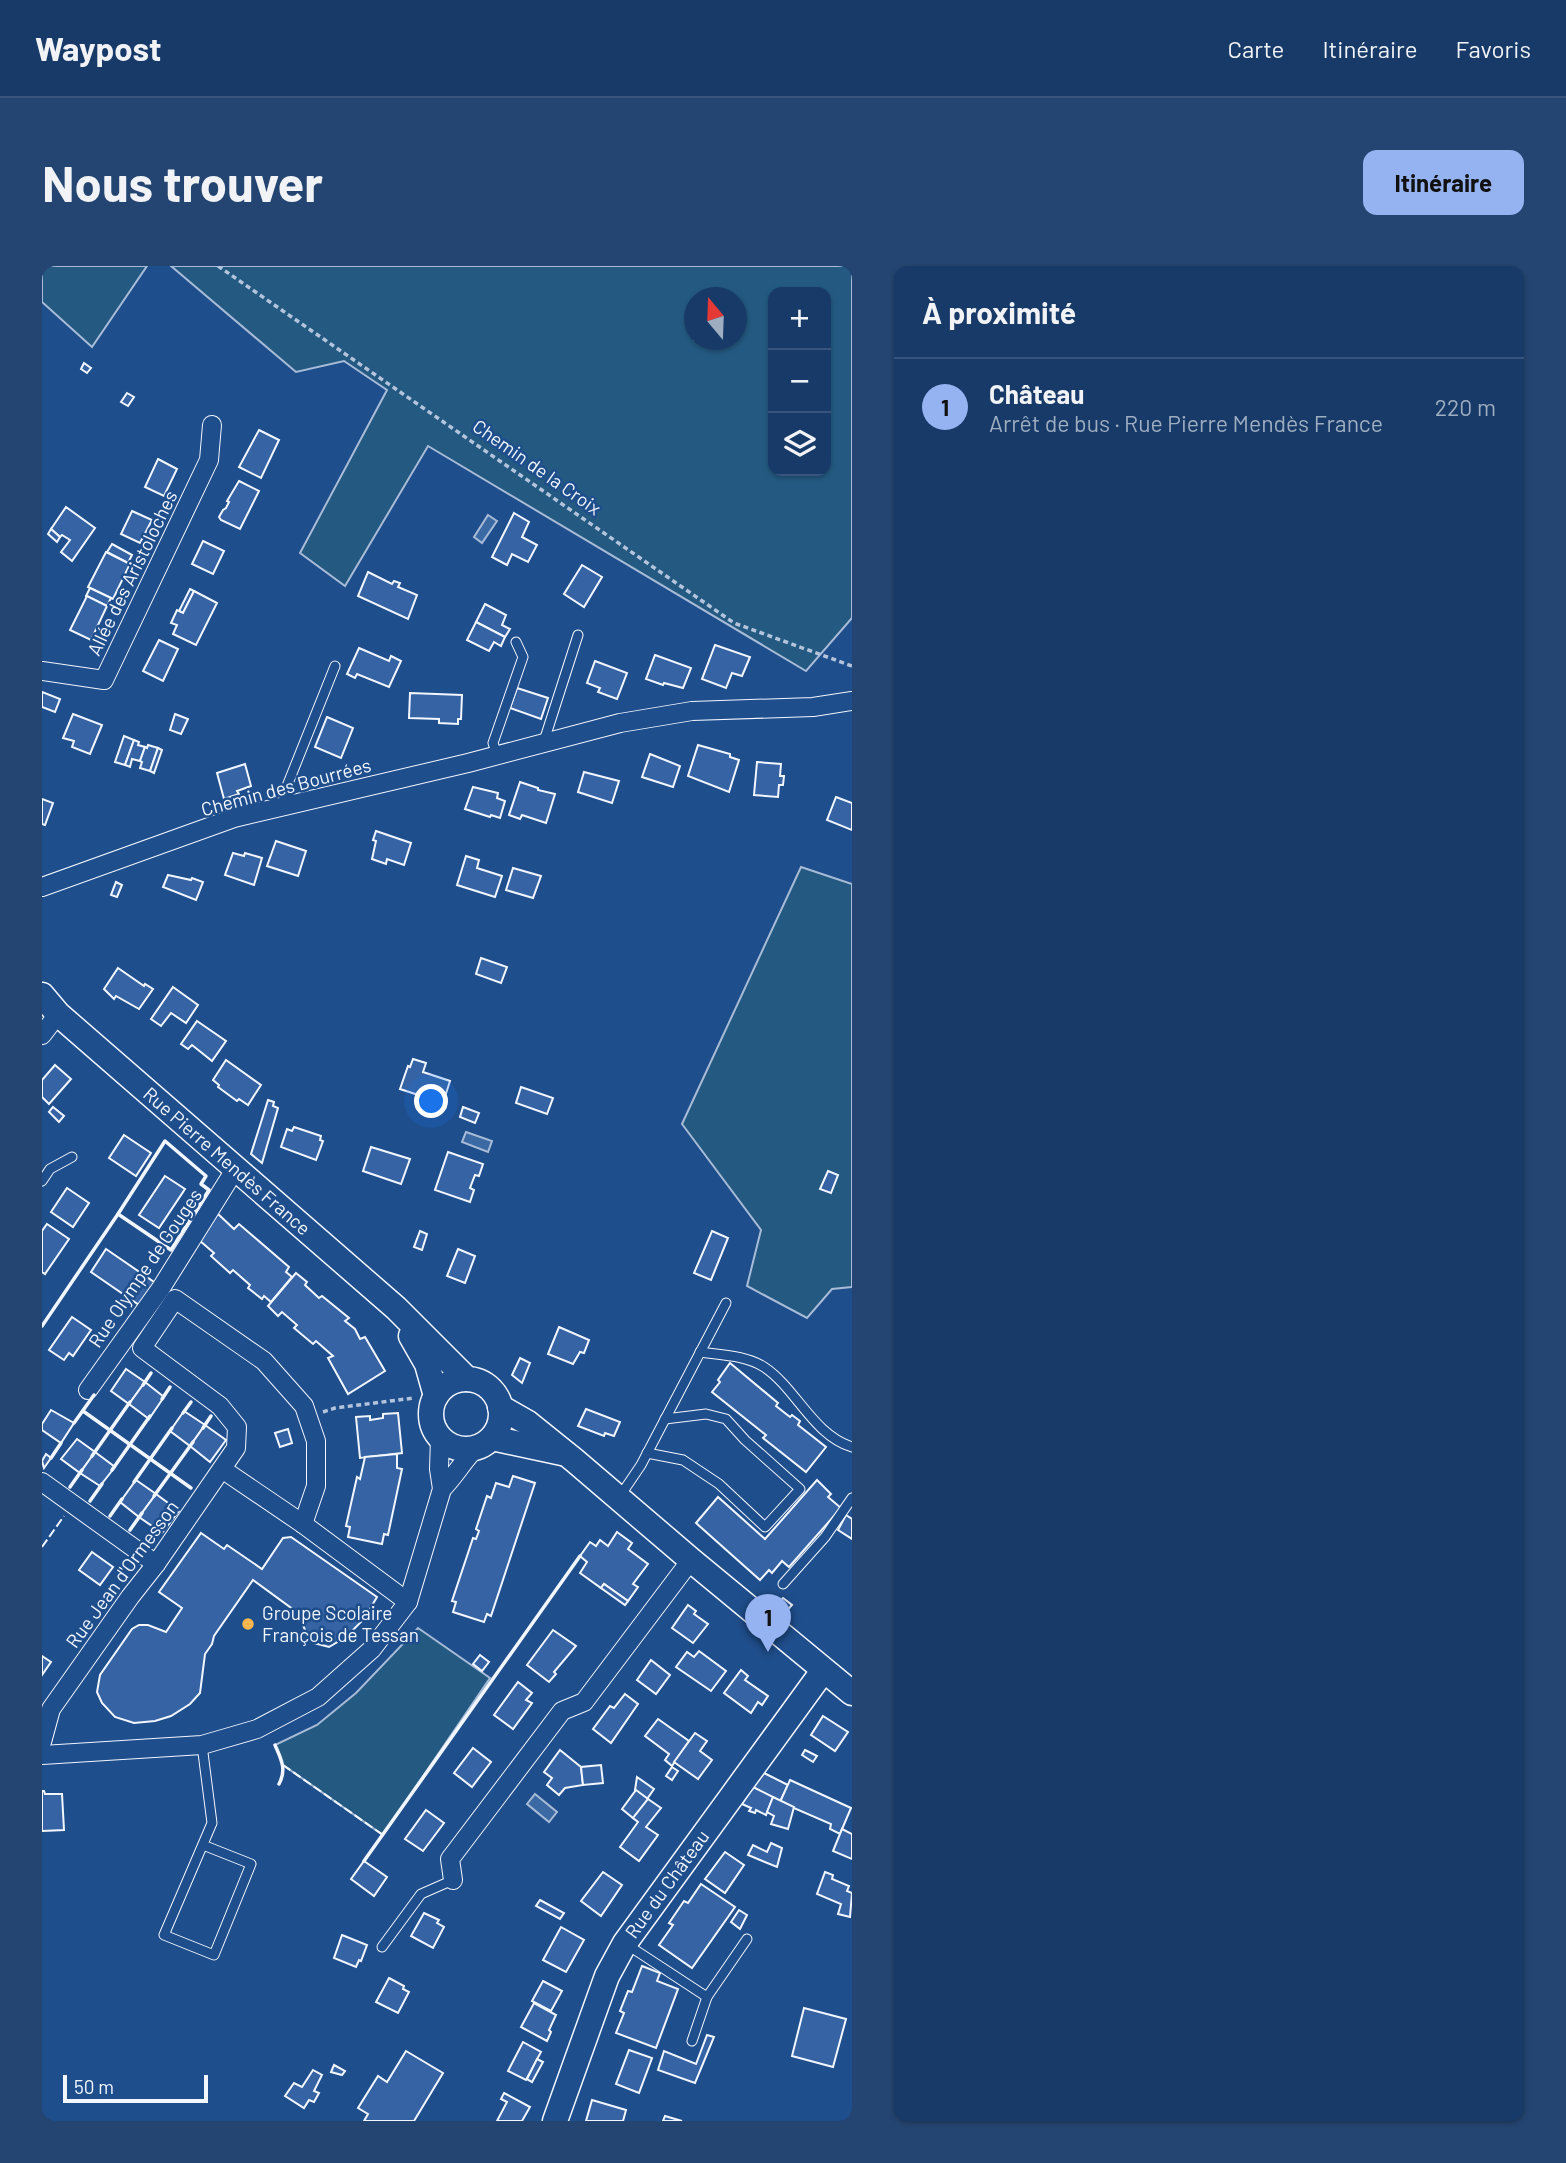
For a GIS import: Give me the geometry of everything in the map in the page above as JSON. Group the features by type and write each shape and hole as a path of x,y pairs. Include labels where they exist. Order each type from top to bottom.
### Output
{"street":[{"name":"Allée des Aristoloches","path":"42,671 104,680 209,460 212,425"},
{"name":"Chemin des Bourrées","path":"42,887 234,818 620,723 692,711 813,707 852,701"},
{"name":"Rue Pierre Mendès France","path":"42,995 58,1014 396,1308 467,1379"},
{"path":"42,1035 58,1014"},
{"name":"Rue Olympe de Gouges","path":"88,1390 161,1288 236,1168"},
{"name":"Rue Jean d'Ormesson","path":"42,1742 51,1709 236,1448 237,1427 220,1406 142,1348 175,1299 264,1361 304,1406 311,1422"},
{"name":"Rue Pierre Mendès France","path":"396,1308 427,1364 436,1396"},
{"path":"42,1755 202,1745 257,1729 318,1697 372,1649 408,1602 442,1489 439,1469 440,1438 432,1422 431,1413 436,1396 449,1383 467,1379 478,1381 496,1396 501,1418 484,1443 442,1489"},
{"path":"500,1407 528,1423 852,1693"},
{"path":"303,1524 316,1486 316,1441 311,1422"},
{"path":"440,1438 456,1448 484,1443 566,1454"},
{"path":"222,1469 303,1524 408,1602"},
{"path":"42,1482 156,1564"},
{"path":"453,1880 450,1859 457,1849 562,1711 584,1702 691,1560"},
{"name":"Rue du Château","path":"555,2121 607,1976 625,1943 823,1671"}],"lane":[{"path":"544,741 578,635"},
{"path":"497,755 493,743 523,657 516,642"},
{"path":"290,805 287,786 335,666"},
{"path":"42,1181 50,1169 72,1157"},
{"path":"619,1498 647,1453 726,1303"},
{"path":"700,1352 750,1360 765,1367 831,1436 852,1447"},
{"path":"647,1453 683,1460 719,1484 765,1527 800,1489 745,1440 726,1419 706,1414 665,1419"},
{"path":"783,1584 825,1537 852,1497"},
{"path":"202,1745 212,1823 164,1935 214,1955 251,1864 203,1845"},
{"path":"382,1947 421,1894 453,1880"},
{"path":"692,2041 707,1997 747,1939"},
{"path":"625,1943 707,1997"}],"path":[{"name":"Chemin de la Croix","path":"218,266 734,623 852,667"},
{"path":"311,1422 318,1414 335,1408 414,1399 411,1386"}],"shaded area":[{"path":"42,266 147,266 92,347 42,302"},
{"path":"171,266 852,266 852,618 806,671 428,446 345,586 300,553 387,390 344,361 296,372"},
{"path":"488,515 497,521 482,543 474,537"},
{"path":"801,867 852,884 852,1287 832,1289 807,1318 747,1286 761,1230 682,1124"},
{"path":"466,1132 492,1141 488,1152 462,1142"},
{"path":"418,1628 490,1678 383,1835 283,1765 275,1745 317,1725 356,1693"},
{"path":"535,1794 557,1812 549,1822 527,1804"}],"building":[{"path":"84,363 91,368 87,373 81,369"},
{"path":"127,393 134,397 128,406 121,402"},
{"path":"259,430 279,440 261,478 239,467"},
{"path":"158,459 177,469 164,496 145,487"},
{"path":"239,481 259,491 240,529 219,517"},
{"path":"66,507 95,528 72,561 61,552 70,540 62,535 60,537 51,529"},
{"path":"132,511 152,520 140,543 121,534"},
{"path":"514,513 529,522 522,537 537,545 528,562 512,554 507,565 492,557"},
{"path":"51,529 60,537 57,542 48,534"},
{"path":"203,541 224,551 213,574 192,564"},
{"path":"112,544 132,555 128,563 107,552"},
{"path":"106,552 130,564 113,599 88,587"},
{"path":"582,565 602,577 584,607 564,594"},
{"path":"368,572 392,584 394,581 400,583 398,587 417,595 408,619 358,596"},
{"path":"90,588 111,598 107,606 86,596"},
{"path":"190,589 194,591 183,613 179,611"},
{"path":"194,591 217,603 196,645 173,634 177,625 171,623 177,610 183,613"},
{"path":"87,596 107,606 91,640 70,630"},
{"path":"485,604 506,615 502,625 510,629 505,637 476,622"},
{"path":"476,622 505,637 501,646 494,642 489,651 467,640"},
{"path":"159,640 178,649 163,681 143,671"},
{"path":"715,645 750,657 742,676 732,673 726,688 702,679"},
{"path":"359,648 389,661 391,656 401,661 389,687 357,674 355,678 347,674"},
{"path":"655,655 691,668 683,688 646,679"},
{"path":"595,661 627,673 617,699 598,692 600,688 587,683"},
{"path":"517,688 548,698 541,719 510,708"},
{"path":"42,692 60,699 55,712 42,707"},
{"path":"410,693 462,695 461,719 458,719 458,724 439,723 439,719 409,718"},
{"path":"73,714 102,725 90,754 72,747 74,741 63,738"},
{"path":"175,714 188,719 181,734 170,730"},
{"path":"327,717 353,728 341,758 315,747"},
{"path":"124,736 134,740 125,765 115,762"},
{"path":"134,740 145,747 140,761 132,759 130,767 125,765"},
{"path":"148,745 158,748 150,771 140,768 140,761"},
{"path":"698,745 730,754 730,757 739,760 729,792 688,776"},
{"path":"158,748 162,750 154,773 150,771"},
{"path":"650,754 680,766 673,787 642,777"},
{"path":"757,762 781,764 780,776 784,776 783,785 779,785 778,797 754,795"},
{"path":"245,764 251,786 224,799 217,773"},
{"path":"584,772 619,781 612,803 578,792"},
{"path":"520,782 555,794 546,823 522,815 520,819 509,815"},
{"path":"473,787 498,793 497,798 505,801 500,818 465,809"},
{"path":"836,797 852,803 852,830 827,820"},
{"path":"42,799 53,803 45,825 42,824"},
{"path":"376,831 411,843 404,865 387,859 386,864 372,859"},
{"path":"276,841 306,851 298,876 267,866"},
{"path":"233,853 262,858 254,885 225,875"},
{"path":"466,856 479,860 477,868 502,876 495,897 457,885"},
{"path":"513,868 541,876 533,898 506,890"},
{"path":"168,875 203,882 196,900 163,887"},
{"path":"116,882 122,885 117,897 111,895"},
{"path":"481,958 507,967 501,983 476,974"},
{"path":"118,968 153,989 139,1009 116,996 114,999 104,989"},
{"path":"173,987 198,1005 186,1023 171,1013 161,1026 151,1019"},
{"path":"197,1021 226,1041 212,1061 192,1045 188,1049 181,1044"},
{"path":"413,1059 426,1063 423,1072 450,1081 443,1103 400,1089"},
{"path":"226,1060 261,1085 248,1105 239,1099 237,1101 213,1080"},
{"path":"55,1065 71,1079 49,1104 42,1097 42,1080"},
{"path":"521,1087 553,1098 547,1114 516,1103"},
{"path":"268,1100 274,1102 273,1106 278,1108 262,1163 251,1154"},
{"path":"53,1107 64,1116 59,1122 49,1112"},
{"path":"463,1107 479,1113 475,1123 460,1117"},
{"path":"294,1127 321,1136 320,1140 323,1141 316,1160 281,1147 287,1129 292,1131"},
{"path":"124,1135 151,1153 136,1176 109,1158"},
{"path":"371,1147 410,1159 401,1184 363,1171"},
{"path":"448,1152 483,1164 479,1176 475,1175 470,1188 474,1190 470,1202 435,1190"},
{"path":"828,1171 838,1175 831,1193 820,1189"},
{"path":"165,1176 185,1189 159,1228 139,1215"},
{"path":"67,1188 89,1203 73,1227 51,1212"},
{"path":"217,1213 234,1229 239,1224 289,1267 286,1272 292,1277 271,1302 264,1296 262,1299 248,1288 250,1285 233,1270 230,1273 211,1256 214,1253 199,1240"},
{"path":"47,1224 69,1239 45,1274 42,1272 42,1231"},
{"path":"420,1231 427,1234 422,1250 414,1247"},
{"path":"712,1231 728,1238 711,1280 694,1273"},
{"path":"106,1249 157,1284 142,1307 91,1272"},
{"path":"458,1249 475,1256 465,1283 447,1276"},
{"path":"296,1273 319,1298 322,1296 349,1318 345,1321 355,1329 360,1339 365,1337 385,1371 348,1394 328,1358 333,1356 316,1341 313,1344 294,1328 297,1325 282,1312 278,1316 268,1306"},
{"path":"72,1317 91,1330 73,1356 69,1353 64,1360 49,1350"},
{"path":"559,1327 589,1340 584,1353 580,1352 573,1364 548,1354"},
{"path":"520,1358 530,1363 522,1383 512,1375"},
{"path":"730,1363 778,1403 776,1406 800,1421 798,1425 826,1447 806,1472 763,1438 766,1435 712,1392"},
{"path":"126,1369 145,1382 129,1404 111,1391"},
{"path":"145,1382 164,1397 149,1419 129,1404"},
{"path":"586,1409 620,1422 614,1436 605,1433 604,1436 578,1426"},
{"path":"51,1410 74,1423 61,1443 42,1430 42,1424"},
{"path":"184,1411 205,1425 190,1446 170,1431"},
{"path":"398,1413 402,1453 360,1458 356,1417 370,1416 370,1420 383,1418 383,1414"},
{"path":"205,1425 226,1440 210,1462 190,1446"},
{"path":"288,1429 292,1443 280,1447 275,1433"},
{"path":"77,1439 95,1452 80,1473 61,1459"},
{"path":"95,1452 115,1467 100,1486 80,1473"},
{"path":"46,1454 51,1458 44,1468 42,1461"},
{"path":"397,1454 397,1468 402,1469 388,1535 384,1534 382,1544 348,1537 350,1527 346,1526 357,1477 360,1479 365,1457"},
{"path":"513,1476 535,1483 491,1616 487,1614 484,1622 453,1612 456,1602 452,1601 473,1538 476,1539 479,1531 476,1529 487,1496 491,1498 496,1483 509,1487"},
{"path":"136,1480 156,1494 139,1517 120,1502"},
{"path":"817,1480 831,1494 828,1497 841,1508 789,1567 782,1561 772,1573 769,1570 760,1580 696,1523 718,1497 765,1539"},
{"path":"156,1494 179,1511 162,1533 139,1517"},
{"path":"846,1515 852,1519 852,1539 838,1530"},
{"path":"617,1532 632,1543 628,1549 648,1564 633,1584 638,1587 628,1601 604,1584 601,1588 580,1573 587,1562 580,1556 590,1542 596,1546 600,1540 608,1546"},
{"path":"201,1533 224,1549 227,1545 262,1569 283,1538 291,1537 377,1597 364,1619 346,1637 329,1647 314,1643 307,1635 298,1613 253,1580 214,1636 205,1654 200,1693 190,1704 171,1716 155,1721 134,1723 115,1717 102,1703 97,1692 100,1675 132,1629 139,1625 148,1625 166,1632 182,1608 159,1592"},
{"path":"92,1552 113,1567 100,1585 79,1570"},
{"path":"604,1584 628,1601 625,1605 601,1588"},
{"path":"783,1598 792,1605 785,1613 776,1605"},
{"path":"688,1605 696,1611 694,1614 708,1624 693,1643 672,1628"},
{"path":"553,1630 576,1646 549,1682 527,1665"},
{"path":"699,1651 726,1671 711,1691 676,1667 687,1652 694,1657"},
{"path":"480,1655 489,1662 482,1671 473,1664"},
{"path":"42,1656 51,1662 42,1675"},
{"path":"651,1660 670,1675 656,1694 637,1680"},
{"path":"741,1670 748,1676 745,1680 768,1696 762,1705 758,1702 751,1713 724,1693"},
{"path":"518,1682 532,1693 526,1700 532,1703 513,1729 494,1715"},
{"path":"625,1694 638,1704 611,1743 593,1729 610,1706 614,1708"},
{"path":"823,1716 848,1732 835,1751 811,1735"},
{"path":"658,1719 689,1741 672,1766 665,1760 669,1754 645,1736"},
{"path":"695,1733 707,1741 700,1751 712,1760 698,1779 674,1762"},
{"path":"473,1748 491,1762 472,1787 454,1773"},
{"path":"560,1750 581,1767 583,1785 565,1788 559,1795 547,1785 552,1778 544,1772"},
{"path":"805,1750 817,1756 813,1762 802,1755"},
{"path":"601,1765 603,1783 583,1785 581,1767"},
{"path":"672,1767 678,1771 672,1780 666,1776"},
{"path":"764,1773 788,1785 780,1802 753,1787"},
{"path":"637,1777 654,1789 647,1799 635,1790"},
{"path":"790,1780 851,1808 840,1834 830,1829 831,1824 780,1802"},
{"path":"753,1787 773,1797 766,1815 756,1810 755,1813 749,1811 751,1808 742,1804"},
{"path":"636,1790 648,1799 633,1818 622,1809"},
{"path":"42,1791 45,1794 62,1794 64,1830 42,1831"},
{"path":"773,1797 794,1807 788,1829 771,1824 774,1816 767,1812"},
{"path":"648,1799 661,1808 646,1827 658,1835 639,1861 620,1847 638,1822 633,1818"},
{"path":"426,1810 444,1823 423,1851 405,1839"},
{"path":"842,1829 852,1834 852,1859 833,1851"},
{"path":"771,1843 782,1848 777,1867 748,1855 753,1845 767,1852"},
{"path":"725,1852 744,1865 725,1893 705,1879"},
{"path":"364,1861 387,1877 374,1896 351,1879"},
{"path":"603,1872 622,1885 601,1916 581,1901"},
{"path":"825,1872 833,1875 832,1879 849,1886 847,1891 852,1893 850,1917 838,1914 841,1904 817,1894"},
{"path":"701,1884 735,1907 692,1968 659,1945 673,1925 669,1923 684,1901 688,1903"},
{"path":"540,1900 564,1913 560,1919 536,1906"},
{"path":"739,1910 747,1915 740,1929 731,1922"},
{"path":"424,1913 439,1920 437,1923 444,1927 433,1948 411,1936"},
{"path":"561,1927 584,1940 566,1972 543,1960"},
{"path":"342,1935 367,1945 356,1967 334,1958"},
{"path":"642,1966 660,1973 657,1981 678,1989 656,2048 616,2033 624,2013 620,2011 628,1991 632,1992"},
{"path":"389,1978 409,1992 398,2013 376,2002"},
{"path":"543,1981 562,1991 551,2011 532,2001"},
{"path":"534,2003 556,2015 547,2041 521,2027"},
{"path":"804,2008 846,2019 833,2067 792,2056"},
{"path":"707,2035 714,2037 695,2083 658,2070 664,2051 696,2064"},
{"path":"523,2042 541,2052 526,2080 508,2071"},
{"path":"629,2050 652,2058 639,2093 616,2084"},
{"path":"406,2051 443,2073 414,2121 364,2121 368,2114 358,2108 378,2076 387,2082"},
{"path":"537,2059 543,2062 532,2082 527,2079"},
{"path":"334,2065 345,2071 342,2075 331,2072"},
{"path":"313,2070 322,2075 314,2091 319,2093 314,2102 309,2100 304,2108 285,2096 294,2083 302,2087"},
{"path":"504,2093 530,2107 522,2121 497,2121 507,2102 501,2099"},
{"path":"592,2100 626,2110 623,2121 586,2121"},
{"path":"665,2116 682,2121 663,2121"}],"fence":[{"path":"42,1547 64,1516"},
{"path":"283,1765 383,1835"}],"wall":[{"path":"165,1141 206,1176 201,1184 209,1190 171,1250 118,1214 165,1141"},
{"path":"42,1326 118,1214"},
{"path":"143,1385 151,1373"},
{"path":"162,1399 170,1387"},
{"path":"74,1423 94,1395"},
{"path":"92,1456 130,1402"},
{"path":"183,1413 191,1402"},
{"path":"83,1411 191,1488"},
{"path":"112,1470 150,1416"},
{"path":"203,1428 211,1416"},
{"path":"134,1482 172,1428"},
{"path":"154,1496 193,1442"},
{"path":"51,1458 61,1443"},
{"path":"70,1487 82,1470"},
{"path":"90,1501 102,1484"},
{"path":"110,1516 122,1499"},
{"path":"130,1530 142,1513"},
{"path":"364,1861 580,1556"},
{"path":"275,1745 283,1769 279,1784"}],"place":[{"name":"Groupe Scolaire François de Tessan","path":"248,1624"},
{"name":"Château","path":"768,1652"}]}
